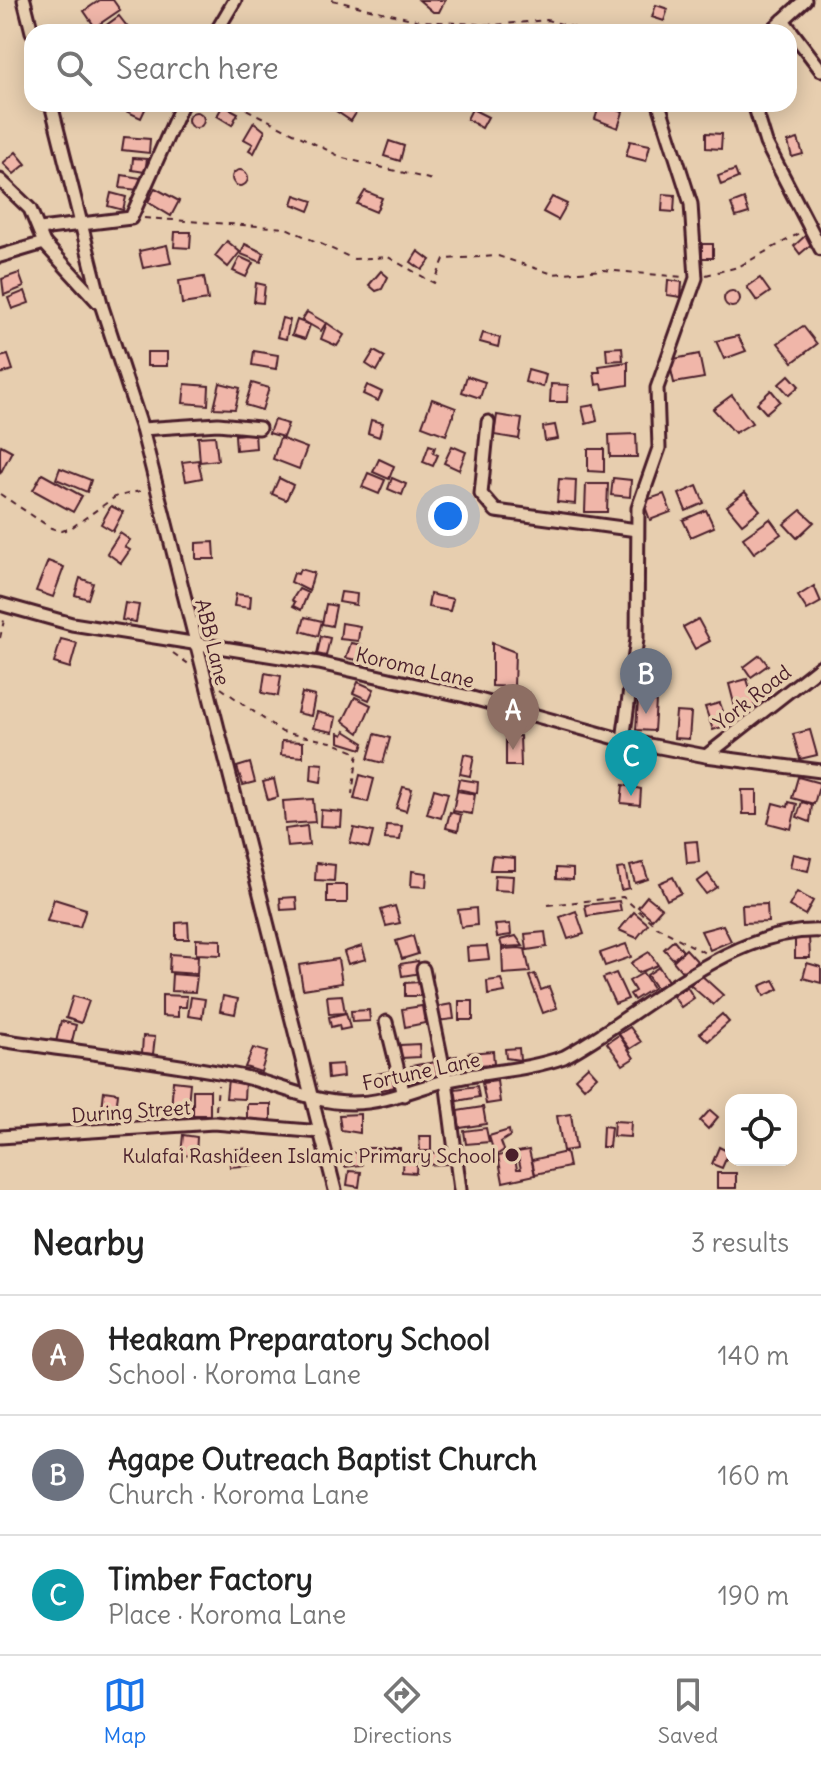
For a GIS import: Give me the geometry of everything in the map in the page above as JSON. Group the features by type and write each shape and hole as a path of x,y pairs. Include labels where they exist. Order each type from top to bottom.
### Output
{"street":[{"path":"24,0 30,24"},
{"path":"221,24 235,0"},
{"path":"779,24 805,0"},
{"path":"783,20 786,24"},
{"path":"797,38 821,70"},
{"name":"ABB Lane","path":"53,112 102,307 142,429 335,1190"},
{"path":"40,229 131,218 178,112"},
{"path":"623,740 637,639 637,530 641,493 659,448 657,388 660,372 696,278 691,204 662,112"},
{"path":"756,112 766,143 821,249"},
{"path":"0,180 30,209 44,243 102,307"},
{"path":"0,256 44,243"},
{"path":"488,422 481,494 496,511 637,530"},
{"path":"142,429 218,424 259,428"},
{"name":"Koroma Lane","path":"3,606 72,624 376,676 623,740 706,756 821,771"},
{"name":"York Road","path":"706,756 821,666"},
{"name":"Fortune Lane","path":"0,1040 219,1072 263,1081 312,1099 349,1103 385,1101 446,1080 539,1066 564,1057 718,961 782,933 821,931"},
{"path":"423,969 446,1080 460,1190"},
{"path":"386,1022 404,1095"},
{"path":"214,1123 321,1132"},
{"name":"During Street","path":"0,1137 214,1123"}],"path":[{"path":"332,0 420,21 476,24"},
{"path":"505,24 547,20 561,24"},
{"path":"252,112 343,158 433,180"},
{"path":"131,218 286,228 354,259 388,257 434,283 444,259 498,256 553,274 602,270 696,278 738,267 810,227"},
{"path":"0,494 51,528 62,531 115,497 155,488"},
{"path":"0,638 3,606"},
{"path":"171,651 282,732 331,742 358,753 352,794"},
{"path":"548,905 623,897 657,927 718,961"},
{"name":"During Street","path":"214,1123 219,1072"}],"building":[{"path":"100,0 113,0 120,10 99,24 93,24 84,11"},
{"path":"419,0 445,0 439,12 433,12"},
{"path":"656,5 668,9 664,21 652,17"},
{"path":"119,16 125,24 108,24"},
{"path":"128,112 144,112 141,118"},
{"path":"196,112 204,120 196,128 188,120"},
{"path":"219,112 238,113 232,125 217,116"},
{"path":"338,112 357,112 351,121"},
{"path":"470,112 488,117 482,128 467,119"},
{"path":"597,112 623,112 618,128 595,119"},
{"path":"254,122 265,131 254,153 249,150 253,144 244,139"},
{"path":"706,133 722,134 721,149 706,148"},
{"path":"124,137 150,139 149,153 122,150"},
{"path":"798,139 803,154 792,157 788,142"},
{"path":"389,141 404,146 400,161 384,156"},
{"path":"630,141 650,145 646,161 626,156"},
{"path":"16,152 26,164 14,174 3,163"},
{"path":"133,158 147,159 145,172 132,170"},
{"path":"240,170 248,178 240,186 232,178"},
{"path":"735,170 738,178 721,185 718,176"},
{"path":"122,175 141,178 139,190 120,188"},
{"path":"155,188 179,201 171,216 148,202"},
{"path":"365,191 382,198 376,212 357,204"},
{"path":"111,193 126,197 123,210 108,206"},
{"path":"663,194 675,195 674,212 662,211"},
{"path":"295,195 313,201 309,211 292,204"},
{"path":"552,197 567,204 558,220 543,212"},
{"path":"744,199 749,213 736,217 731,204"},
{"path":"175,232 191,232 190,248 174,247"},
{"path":"807,234 814,242 800,254 794,246"},
{"path":"227,241 240,252 228,267 215,256"},
{"path":"245,244 264,253 261,262 241,254"},
{"path":"702,244 713,244 713,258 702,258"},
{"path":"167,245 171,263 143,268 139,251"},
{"path":"418,251 430,260 422,270 411,262"},
{"path":"240,257 253,263 246,277 233,271"},
{"path":"381,271 388,277 382,289 376,291 369,285"},
{"path":"19,273 24,287 4,295 2,279"},
{"path":"204,277 208,300 182,304 179,281"},
{"path":"760,278 770,292 757,301 747,287"},
{"path":"668,280 682,282 681,297 667,295"},
{"path":"256,283 265,285 263,303 254,302"},
{"path":"25,291 29,303 12,309 8,298"},
{"path":"732,291 740,299 732,307 724,299"},
{"path":"307,312 326,323 321,331 302,320"},
{"path":"282,318 290,320 286,339 277,337"},
{"path":"297,320 310,325 305,339 292,335"},
{"path":"327,323 344,335 337,346 321,339"},
{"path":"803,326 817,344 793,362 778,343"},
{"path":"483,333 500,338 498,347 480,342"},
{"path":"738,336 746,351 724,359 716,341"},
{"path":"622,347 623,360 607,361 606,348"},
{"path":"254,351 278,355 276,369 252,365"},
{"path":"374,351 385,357 377,371 366,364"},
{"path":"147,352 167,352 167,366 147,366"},
{"path":"699,354 704,378 674,383 669,360"},
{"path":"8,355 13,370 0,374 0,357"},
{"path":"628,362 628,385 603,389 602,384 596,385 594,372 600,372 599,366"},
{"path":"528,370 546,375 543,387 525,382"},
{"path":"789,375 799,386 789,395 779,384"},
{"path":"467,376 485,382 480,398 462,392"},
{"path":"220,383 240,388 235,409 214,408"},
{"path":"252,383 269,388 262,410 245,405"},
{"path":"185,384 209,386 208,405 183,403"},
{"path":"551,384 568,385 567,402 550,402"},
{"path":"367,385 382,392 378,401 363,394"},
{"path":"771,390 780,401 766,413 757,403"},
{"path":"732,395 752,423 735,433 713,409"},
{"path":"432,399 456,408 446,435 422,426"},
{"path":"594,405 597,421 586,424 582,407"},
{"path":"497,415 522,419 519,439 494,435"},
{"path":"274,420 288,424 283,437 269,433"},
{"path":"371,420 383,423 379,437 368,433"},
{"path":"555,425 558,439 545,441 543,427"},
{"path":"255,433 256,448 236,450 235,435"},
{"path":"636,434 637,457 610,457 609,435"},
{"path":"215,436 218,460 200,462 198,437"},
{"path":"280,438 307,448 299,469 273,459"},
{"path":"1,445 12,451 0,474 0,448"},
{"path":"429,445 435,447 433,453 438,455 433,466 423,462"},
{"path":"452,446 466,452 459,470 444,463"},
{"path":"588,449 604,449 604,472 588,471"},
{"path":"379,459 394,466 389,479 373,472"},
{"path":"198,460 202,478 186,481 182,462"},
{"path":"60,468 91,480 87,492 56,479"},
{"path":"368,473 385,480 379,494 362,487"},
{"path":"42,474 82,496 73,512 33,490"},
{"path":"279,478 293,485 286,500 272,494"},
{"path":"392,478 406,484 402,495 388,489"},
{"path":"613,478 631,480 630,497 611,495"},
{"path":"559,479 576,480 575,504 557,502"},
{"path":"586,484 608,484 607,512 585,512"},
{"path":"697,486 704,503 686,511 679,494"},
{"path":"745,492 760,510 742,524 727,506"},
{"path":"664,494 671,512 650,520 643,501"},
{"path":"111,506 123,512 113,531 101,524"},
{"path":"706,510 714,527 691,537 683,520"},
{"path":"801,510 814,522 797,538 784,524"},
{"path":"770,519 781,534 754,553 743,538"},
{"path":"120,533 130,540 125,547 130,550 121,563 107,553"},
{"path":"214,542 215,559 196,559 196,543"},
{"path":"48,561 64,567 53,597 36,591"},
{"path":"300,569 314,573 309,591 291,582 294,573 298,574"},
{"path":"80,578 93,583 88,599 75,595"},
{"path":"814,586 821,602 807,610 798,596"},
{"path":"299,589 308,593 301,610 293,606 295,602 292,600"},
{"path":"341,592 357,594 356,605 339,602"},
{"path":"236,594 251,596 250,608 234,606"},
{"path":"430,594 453,599 450,611 428,607"},
{"path":"125,603 139,605 136,622 122,620"},
{"path":"326,604 336,606 332,626 322,624"},
{"path":"305,617 322,621 318,636 301,631"},
{"path":"698,619 710,641 695,649 683,627"},
{"path":"342,623 360,626 358,641 340,639"},
{"path":"321,636 330,638 326,656 317,654"},
{"path":"61,639 77,643 70,668 54,663"},
{"path":"351,643 362,645 358,660 346,658"},
{"path":"492,643 515,652 514,687 492,686"},
{"path":"760,655 768,665 751,677 744,667"},
{"path":"640,663 652,666 644,697 632,694"},
{"path":"265,673 281,676 278,696 262,693"},
{"path":"747,679 755,706 736,711 729,684"},
{"path":"358,682 374,689 369,700 353,693"},
{"path":"302,693 315,696 311,716 297,713"},
{"path":"355,697 371,705 359,733 343,721"},
{"path":"638,700 656,701 654,731 636,730"},
{"path":"720,703 728,725 713,730 705,707"},
{"path":"317,712 336,717 333,732 313,728"},
{"path":"676,712 691,713 689,739 674,738"},
{"path":"810,730 817,755 800,759 793,734"},
{"path":"345,731 364,743 362,749 339,742 339,733 343,735"},
{"path":"375,734 390,738 383,763 368,759"},
{"path":"520,736 521,766 506,766 506,737"},
{"path":"282,741 303,742 303,757 281,755"},
{"path":"464,754 474,756 470,776 460,774"},
{"path":"250,763 255,782 243,785 237,767"},
{"path":"312,763 323,764 321,782 311,780"},
{"path":"360,775 374,779 368,802 354,799"},
{"path":"798,777 820,783 814,804 792,798"},
{"path":"274,779 278,797 268,800 263,782"},
{"path":"459,779 478,782 477,793 457,789"},
{"path":"623,785 641,789 640,805 621,803"},
{"path":"403,787 412,789 406,811 396,808"},
{"path":"434,789 448,793 441,818 427,814"},
{"path":"742,790 757,790 757,814 743,814"},
{"path":"457,791 475,794 472,814 453,811"},
{"path":"313,799 315,822 285,824 283,801"},
{"path":"789,802 797,804 791,829 768,823 773,803 788,807"},
{"path":"802,802 812,805 810,822 797,817"},
{"path":"321,810 342,812 341,827 320,826"},
{"path":"450,812 461,815 458,831 446,828"},
{"path":"386,825 402,826 400,840 385,839"},
{"path":"307,826 309,845 287,847 285,829"},
{"path":"354,828 373,832 369,848 350,843"},
{"path":"697,841 699,862 687,863 685,842"},
{"path":"793,854 811,858 808,871 790,867"},
{"path":"492,856 515,858 515,870 490,870"},
{"path":"316,863 335,865 334,881 315,880"},
{"path":"643,863 648,879 635,883 630,866"},
{"path":"556,868 573,869 573,880 556,879"},
{"path":"625,868 629,888 621,890 617,869"},
{"path":"412,871 427,873 426,887 411,886"},
{"path":"708,874 717,887 706,894 697,882"},
{"path":"495,875 513,876 512,891 494,890"},
{"path":"673,877 681,893 667,900 659,883"},
{"path":"327,885 347,885 347,903 327,903"},
{"path":"797,892 813,901 805,915 789,906"},
{"path":"647,896 662,908 652,919 638,907"},
{"path":"296,897 297,909 281,910 280,898"},
{"path":"54,899 86,909 80,927 47,921"},
{"path":"619,901 621,911 587,916 585,905"},
{"path":"767,904 768,922 743,923 742,905"},
{"path":"395,906 400,923 386,926 381,910"},
{"path":"476,908 477,925 461,927 458,910"},
{"path":"576,911 584,934 568,939 560,917"},
{"path":"634,912 648,924 637,938 619,930"},
{"path":"188,922 189,939 176,939 176,923"},
{"path":"510,924 511,935 497,937 495,925"},
{"path":"723,925 731,941 710,950 701,931"},
{"path":"545,932 547,947 527,950 525,934"},
{"path":"413,936 418,954 402,959 396,941"},
{"path":"516,936 523,946 502,947 500,940"},
{"path":"809,936 810,958 795,958 795,937"},
{"path":"196,939 221,940 221,955 196,954"},
{"path":"674,940 683,951 673,959 664,949"},
{"path":"626,944 631,957 605,966 600,953"},
{"path":"362,946 366,959 348,964 344,952"},
{"path":"487,946 489,959 468,961 467,947"},
{"path":"502,949 525,949 530,972 503,974"},
{"path":"686,949 697,961 684,974 673,961"},
{"path":"649,952 658,965 638,973 631,963"},
{"path":"170,954 198,956 197,974 169,972"},
{"path":"338,959 342,983 303,989 299,965"},
{"path":"418,961 421,973 402,976 400,964"},
{"path":"807,963 821,967 821,983 803,978"},
{"path":"659,967 668,981 656,988 647,975"},
{"path":"616,973 628,999 615,1004 603,978"},
{"path":"643,973 653,988 634,1000 630,994 635,991 629,981"},
{"path":"172,974 197,976 195,992 171,991"},
{"path":"535,974 541,990 549,987 557,1008 543,1013 529,976"},
{"path":"700,974 723,995 713,1005 690,985"},
{"path":"501,979 505,992 488,995 487,981"},
{"path":"774,980 779,989 764,996 760,986"},
{"path":"420,982 421,996 405,996 405,983"},
{"path":"687,987 694,998 681,1007 673,996"},
{"path":"162,995 187,996 186,1007 178,1007 178,1017 162,1016"},
{"path":"342,995 345,1013 329,1014 327,996"},
{"path":"73,996 89,1001 81,1023 66,1018"},
{"path":"223,996 238,999 235,1014 220,1011"},
{"path":"191,997 205,999 202,1018 188,1016"},
{"path":"459,1001 473,1001 473,1020 459,1020"},
{"path":"452,1004 454,1019 437,1021 435,1007"},
{"path":"422,1006 425,1023 405,1027 402,1009"},
{"path":"369,1010 370,1021 352,1022 351,1011"},
{"path":"346,1013 350,1028 340,1030 339,1025 331,1027 329,1017"},
{"path":"722,1014 729,1022 708,1041 700,1033"},
{"path":"61,1021 76,1025 71,1045 56,1042"},
{"path":"630,1027 641,1042 630,1049 619,1034"},
{"path":"619,1035 634,1058 623,1065 607,1043"},
{"path":"143,1036 155,1037 153,1054 142,1053"},
{"path":"419,1044 420,1057 401,1058 400,1045"},
{"path":"253,1048 267,1052 261,1072 245,1067"},
{"path":"519,1048 520,1060 506,1058 505,1049"},
{"path":"493,1051 494,1064 479,1065 480,1070 469,1071 468,1053"},
{"path":"457,1056 461,1072 448,1075 445,1058"},
{"path":"436,1062 439,1076 426,1079 424,1064"},
{"path":"342,1064 343,1077 328,1079 327,1065"},
{"path":"422,1064 425,1079 414,1081 411,1066"},
{"path":"588,1066 597,1076 584,1088 575,1078"},
{"path":"392,1071 395,1087 381,1090 377,1074"},
{"path":"228,1079 245,1081 244,1099 226,1098"},
{"path":"173,1081 190,1083 188,1105 192,1105 192,1114 171,1113"},
{"path":"497,1081 500,1102 486,1104 482,1083"},
{"path":"477,1086 479,1097 457,1101 455,1089"},
{"path":"193,1090 210,1090 210,1115 193,1115"},
{"path":"104,1091 118,1093 116,1111 102,1109"},
{"path":"247,1104 271,1104 271,1121 247,1121"},
{"path":"483,1107 486,1124 460,1128 457,1111"},
{"path":"710,1110 718,1117 708,1129 700,1121"},
{"path":"360,1114 360,1133 341,1130 339,1115"},
{"path":"571,1114 576,1149 563,1151 557,1116"},
{"path":"614,1121 631,1122 630,1137 613,1136"},
{"path":"603,1126 611,1127 609,1147 602,1147"},
{"path":"486,1128 489,1142 466,1144 464,1131"},
{"path":"509,1130 510,1136 501,1142 504,1150 495,1156 489,1136"},
{"path":"183,1135 197,1137 196,1156 181,1155"},
{"path":"419,1136 431,1136 431,1151 420,1151"},
{"path":"719,1147 725,1150 722,1168 712,1164"},
{"path":"251,1148 252,1165 230,1167 229,1150"},
{"path":"367,1148 400,1148 400,1157 367,1158"},
{"path":"529,1150 535,1175 503,1182 498,1156 514,1153 517,1169 521,1169 517,1152"},
{"path":"360,1152 362,1165 345,1167 344,1154"},
{"name":"Kulafai Rashideen Islamic Primary School","path":"566,1152 569,1167 535,1174 532,1160"},
{"path":"403,1153 417,1154 416,1173 402,1172"},
{"path":"424,1153 447,1153 447,1164 424,1165"},
{"path":"349,1171 361,1172 359,1187 347,1185"},
{"path":"717,1173 736,1173 736,1188 717,1188"}],"place":[{"name":"Agape Outreach Baptist Church","path":"646,714"},
{"name":"Heakam Preparatory School","path":"513,750"},
{"name":"Timber Factory","path":"631,796"},
{"name":"Kulafai Rashideen Islamic Primary School","path":"512,1155"}]}
